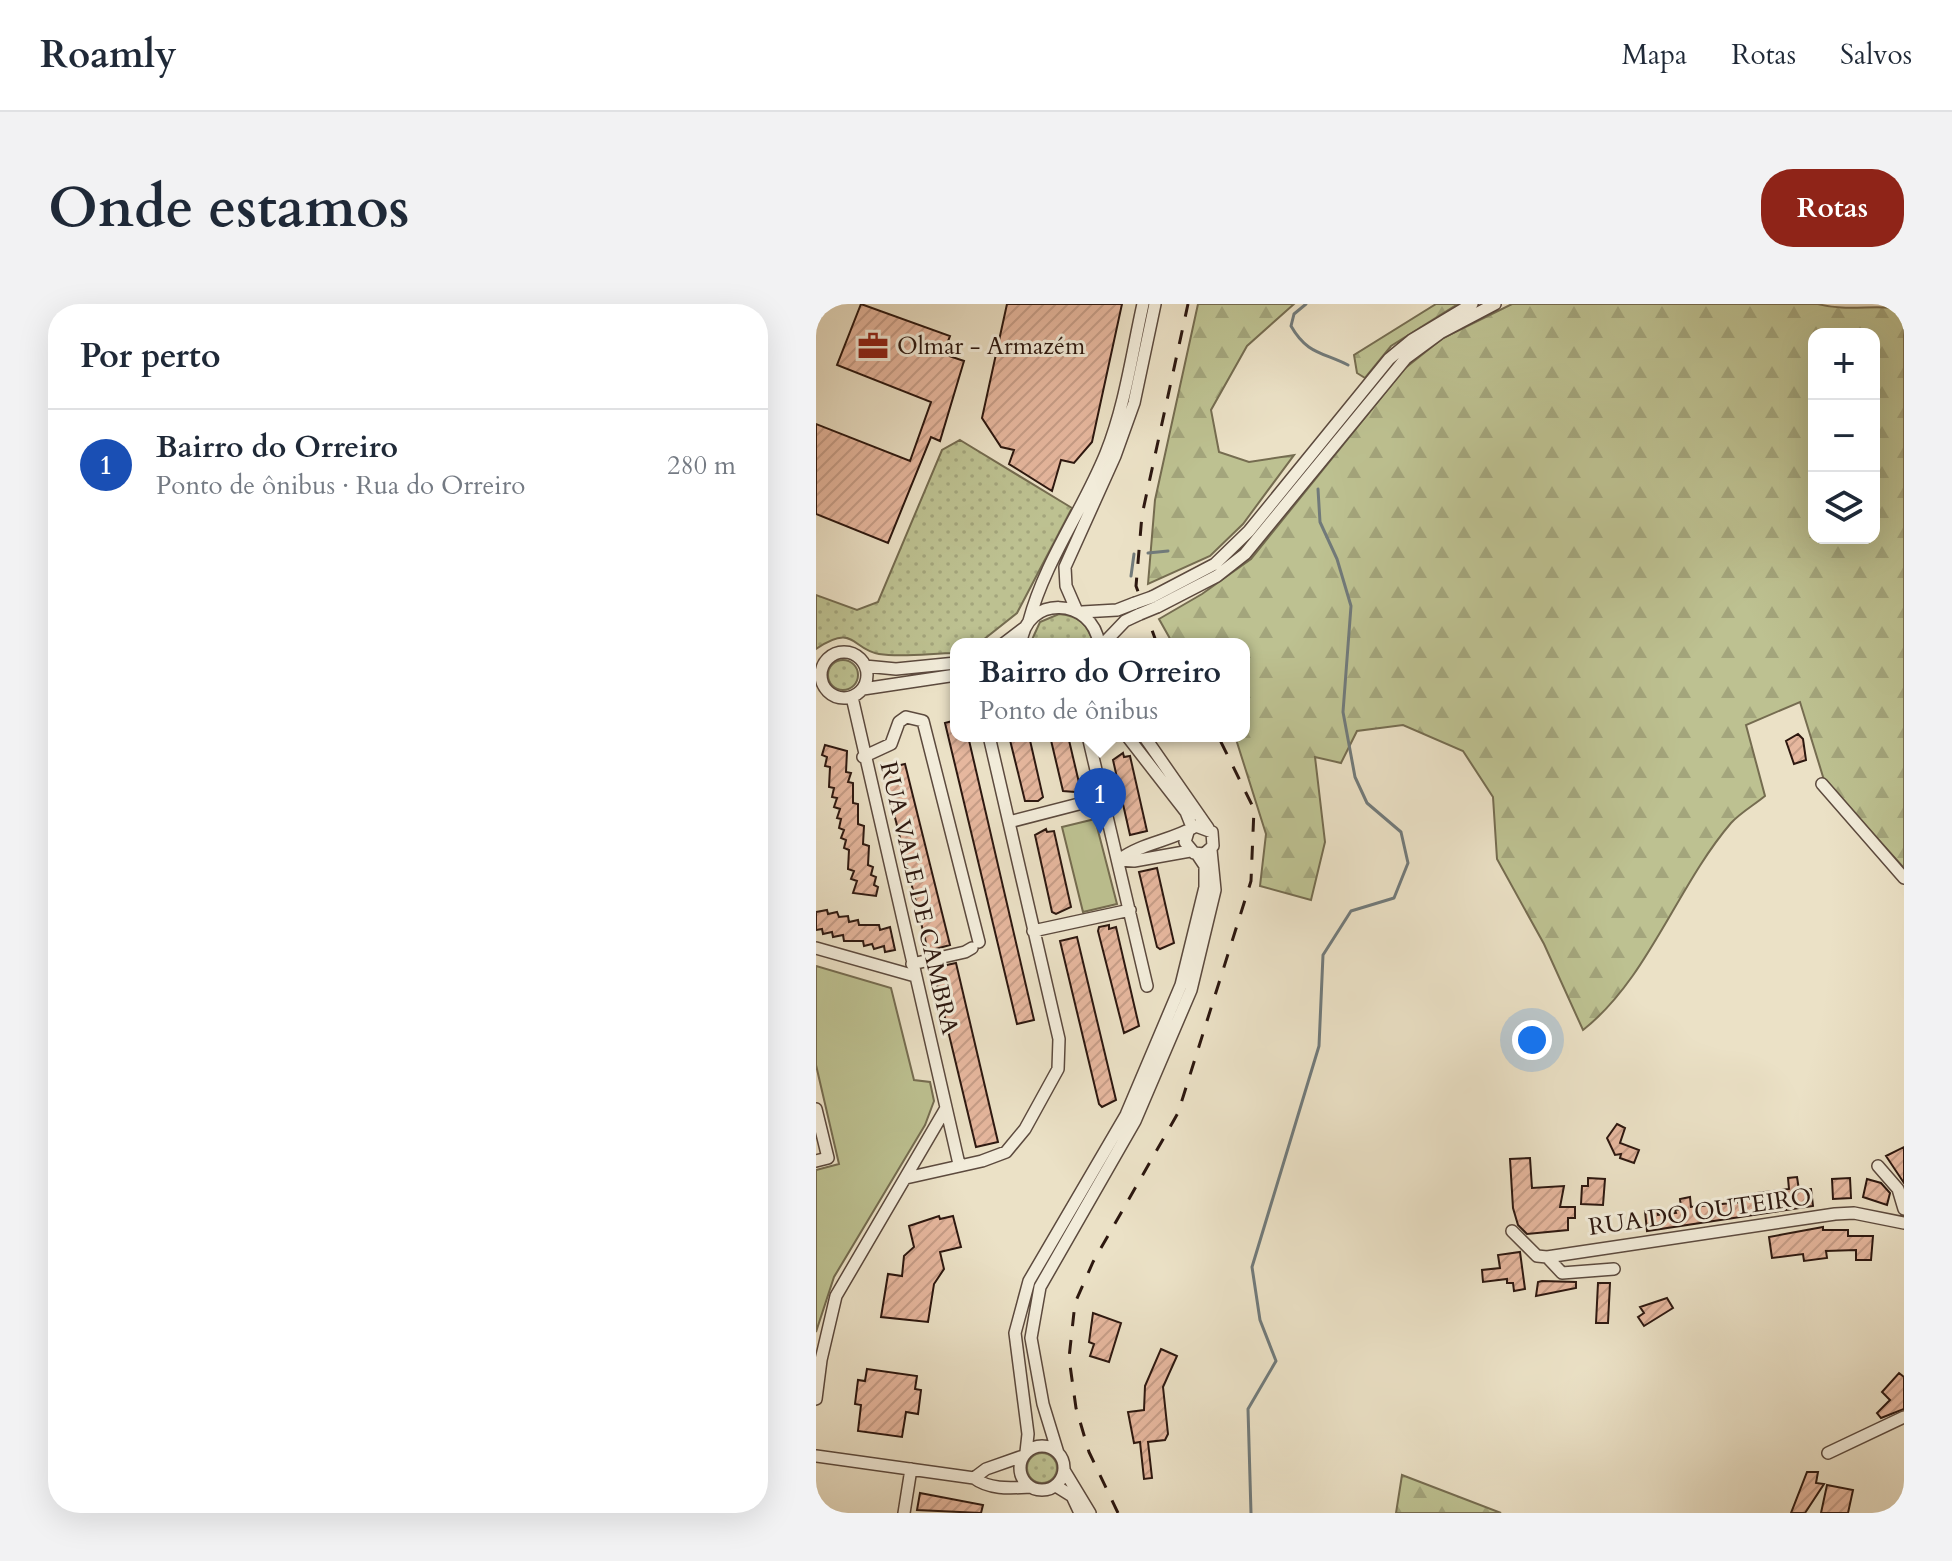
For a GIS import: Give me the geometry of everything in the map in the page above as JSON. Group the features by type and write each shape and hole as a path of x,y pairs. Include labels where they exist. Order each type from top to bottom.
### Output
{"street":[{"path":"816,313 819,304"},
{"path":"1023,638 1037,593 1106,452 1122,402 1143,304"},
{"path":"1099,638 1093,624 1078,611 1066,586 1065,567 1120,443 1134,403 1155,304"},
{"path":"1155,602 1215,564 1249,531 1389,359 1412,340 1472,304"},
{"path":"1010,638 1051,607 1078,611 1138,609 1217,576 1245,554 1406,358 1440,333 1495,304"},
{"path":"1107,638 1138,609"},
{"path":"863,689 867,673 865,666 851,653 838,653 822,660 818,677 832,695 852,697 863,689 950,676"},
{"path":"865,666 896,669 950,664"},
{"name":"RUA VALE DE CAMBRA","path":"852,697 863,757 959,1164"},
{"path":"816,948 913,970 965,952 975,945 923,721 906,717 899,722 891,744 863,757"},
{"path":"906,1178 982,1161 1006,1152 1025,1129 1058,1069 1059,1039 990,742"},
{"path":"1089,742 1147,986"},
{"path":"1030,1487 1021,1476 1028,1434 1015,1333 1029,1281 1126,1115 1181,985 1205,887 1205,866 1185,842 1190,830 1186,812 1132,742"},
{"path":"1090,1513 1064,1470 1043,1404 1031,1338 1040,1287 1135,1121 1191,990 1215,890 1211,850 1214,841 1209,828 1148,742"},
{"path":"1822,784 1904,878"},
{"path":"1009,822 1102,798"},
{"path":"1119,860 1131,850 1173,840 1190,830 1209,828"},
{"path":"1119,860 1134,861 1211,850"},
{"path":"1033,931 1130,910"},
{"path":"816,1399 821,1360 836,1296 946,1108"},
{"path":"816,1109 828,1158 816,1161"},
{"path":"1878,1166 1898,1189 1904,1209"},
{"name":"RUA DO OUTEIRO","path":"1547,1257 1835,1214 1854,1213 1904,1223"},
{"path":"1512,1231 1537,1256 1547,1257 1562,1273 1614,1269"},
{"path":"1828,1453 1904,1417"},
{"path":"974,1478 986,1469 1041,1446 1058,1453"},
{"path":"816,1456 974,1478 982,1484 1007,1488 1043,1490 1056,1486 1064,1470"},
{"path":"904,1513 911,1469"},
{"path":"1056,1486 1072,1496 1080,1513"}],"green space":[{"path":"1198,304 1294,304 1247,346 1211,410 1219,452 1249,462 1294,455 1243,524 1210,556 1148,584 1155,500"},
{"path":"1436,304 1458,304 1391,346 1365,378 1357,373 1354,355"},
{"path":"1512,304 1818,304 1904,309 1904,868 1824,780 1800,702 1746,725 1765,796 1731,823 1694,875 1626,985 1583,1030 1544,944 1497,859 1493,797 1463,751 1403,725 1357,731 1341,763 1315,757 1325,842 1311,900 1260,886 1266,834 1237,742 1250,742 1250,638 1170,638 1159,619 1202,594 1251,559 1404,369 1443,338"},
{"path":"960,440 1072,508 1017,613 986,638 950,638 950,653 879,654 846,638 838,638 816,649 816,595 857,610 878,602 942,450"},
{"path":"1059,614 1073,617 1082,623 1092,638 1033,638 1040,622"},
{"path":"843,660 854,664 858,675 854,686 843,690 832,686 828,675 832,664"},
{"path":"1095,819 1117,904 1083,912 1062,827"},
{"path":"816,966 891,988 914,1080 930,1082 934,1101 925,1125 834,1277 816,1332 816,1170 839,1164 816,1065"},
{"path":"1042,1453 1053,1457 1057,1468 1053,1479 1042,1483 1031,1479 1027,1468 1031,1457"},
{"path":"1402,1475 1501,1513 1396,1513"}],"building":[{"path":"861,304 950,336 943,354 964,361 940,441 931,437 888,543 816,514 816,424 910,461 931,402 837,365"},
{"path":"1007,304 1122,304 1092,442 1074,463 1061,460 1052,491 1009,464 1014,450 1001,447 982,418"},
{"path":"950,722 950,742 969,742 1034,1020 1017,1024 945,723"},
{"path":"1798,734 1803,739 1806,760 1794,764 1786,741"},
{"path":"1010,742 1030,742 1043,797 1038,801 1025,801"},
{"path":"1051,742 1069,742 1080,787 1075,792 1063,791"},
{"path":"825,745 847,751 846,772 851,773 848,782 853,783 853,803 858,804 858,824 864,826 863,844 869,846 868,865 873,867 871,875 876,877 876,896 853,893 857,881 851,879 854,871 848,869 849,850 844,848 846,840 841,838 844,830 839,828 841,819 837,818 840,809 834,807 837,798 832,797 834,788 829,787 830,767 825,766 827,757 822,755"},
{"path":"1123,753 1124,757 1130,756 1147,831 1130,835 1113,760"},
{"path":"905,764 950,945 928,951 883,769"},
{"path":"1046,829 1047,832 1054,831 1071,907 1056,914 1052,912 1035,835"},
{"path":"1157,868 1174,943 1160,949 1139,872"},
{"path":"827,910 828,914 837,912 839,917 848,916 849,922 858,920 859,925 879,925 880,930 890,927 895,950 885,952 884,946 874,949 872,944 864,946 863,941 844,941 843,935 833,937 832,932 823,934 822,929 816,930 816,912"},
{"path":"1109,925 1109,929 1116,927 1139,1026 1124,1033 1098,931 1099,927"},
{"path":"1077,937 1116,1100 1102,1107 1060,941"},
{"path":"956,963 998,1142 976,1147 933,968"},
{"path":"1617,1124 1625,1128 1620,1143 1639,1150 1634,1163 1620,1158 1621,1154 1615,1155 1607,1138"},
{"path":"1904,1147 1904,1183 1886,1156"},
{"path":"1530,1158 1532,1188 1564,1186 1560,1207 1575,1207 1575,1218 1568,1218 1568,1230 1527,1234 1518,1225 1513,1208 1510,1159"},
{"path":"1797,1177 1799,1190 1811,1189 1813,1206 1647,1231 1645,1211 1657,1210 1658,1215 1676,1213 1675,1210 1681,1209 1680,1199 1690,1197 1691,1207 1742,1202 1741,1198 1757,1193 1789,1189 1788,1178"},
{"path":"1588,1178 1605,1179 1603,1205 1581,1204 1582,1186 1588,1186"},
{"path":"1850,1178 1851,1198 1833,1199 1832,1179"},
{"path":"1867,1179 1881,1183 1890,1193 1887,1205 1863,1197"},
{"path":"939,1216 940,1219 953,1216 961,1247 940,1252 944,1269 934,1284 928,1322 881,1317 888,1274 902,1276 904,1256 914,1247 909,1226"},
{"path":"1823,1227 1823,1230 1848,1230 1848,1236 1873,1236 1871,1260 1856,1260 1856,1250 1826,1251 1827,1258 1804,1261 1803,1254 1772,1258 1769,1237"},
{"path":"1520,1252 1525,1289 1514,1291 1513,1283 1507,1283 1507,1279 1483,1282 1482,1270 1500,1268 1498,1255"},
{"path":"1538,1282 1576,1282 1576,1288 1536,1296"},
{"path":"1598,1283 1610,1283 1608,1323 1596,1323"},
{"path":"1667,1298 1673,1308 1644,1326 1638,1317 1644,1313 1640,1307"},
{"path":"1093,1313 1121,1323 1109,1362 1090,1356 1094,1344 1089,1342"},
{"path":"1161,1349 1177,1356 1163,1387 1168,1434 1165,1440 1148,1442 1152,1478 1144,1479 1140,1442 1134,1443 1128,1412 1144,1410 1145,1386"},
{"path":"867,1369 917,1376 915,1389 921,1390 918,1414 906,1412 902,1437 858,1431 861,1405 855,1404 858,1380 865,1381"},
{"path":"1899,1373 1904,1377 1904,1409 1881,1418 1877,1413 1890,1400 1882,1392"},
{"path":"1807,1472 1818,1472 1816,1483 1824,1484 1805,1513 1791,1513"},
{"path":"1827,1485 1853,1490 1848,1513 1821,1513"},
{"path":"920,1493 983,1505 981,1513 917,1510"}],"waterway":[{"path":"1306,304 1294,314 1291,326 1297,335 1316,351 1348,365"},
{"path":"1251,1513 1248,1409 1276,1361 1260,1320 1252,1267 1319,1046 1323,955 1351,911 1394,898 1408,863 1401,832 1367,803 1355,777 1343,712 1351,606 1337,559 1320,522 1318,489"},
{"path":"1148,553 1168,551"},
{"path":"1131,576 1134,554"}],"railway":[{"path":"1155,638 1136,586 1142,515 1188,304"},
{"path":"1118,1513 1089,1452 1076,1408 1069,1358 1075,1303 1093,1262 1178,1113 1251,881 1254,809 1221,742"}],"place":[{"name":"Olmar - Armazém","path":"873,346"},
{"name":"Bairro do Orreiro","path":"1100,834"}]}
